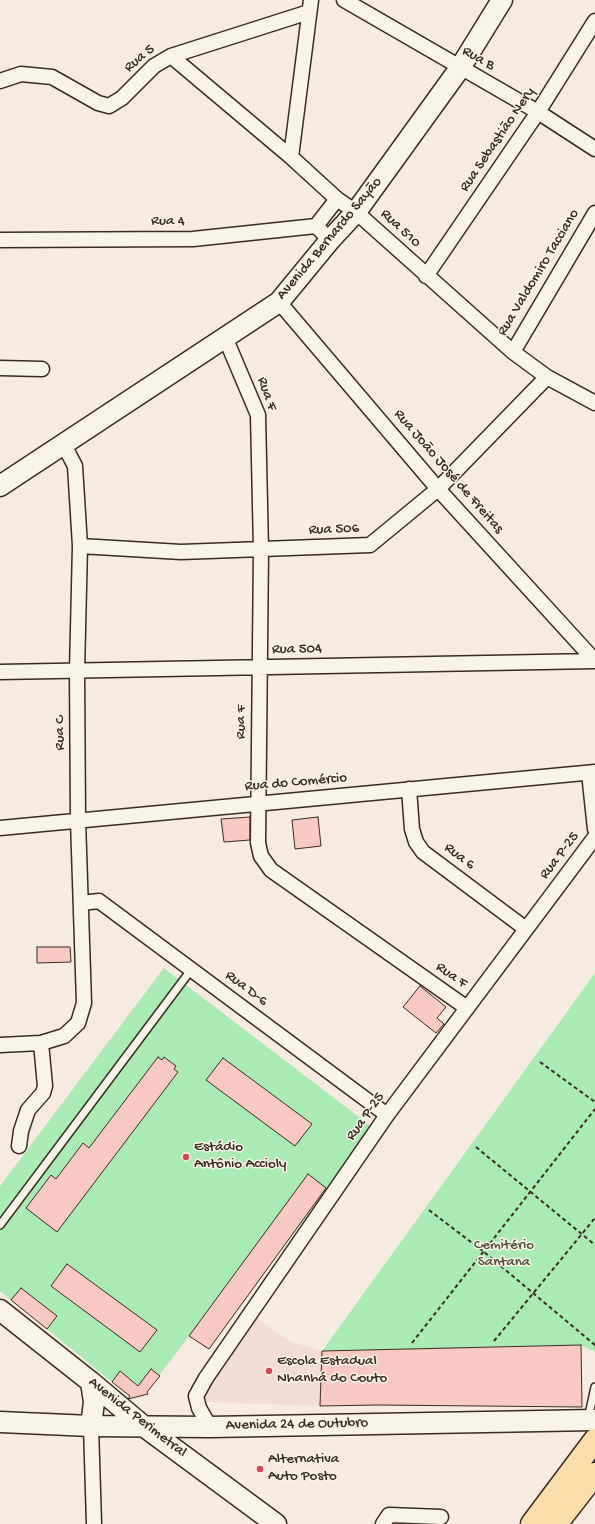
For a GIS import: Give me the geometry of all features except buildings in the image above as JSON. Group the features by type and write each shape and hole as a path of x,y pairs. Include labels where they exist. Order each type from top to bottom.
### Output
{"main road":[{"path":"532,1524 595,1440"},
{"path":"556,1524 595,1474"}],"street":[{"name":"Rua B","path":"344,0 538,112 595,149"},
{"name":"Avenida Bernardo Sayão","path":"0,486 279,302 330,240 356,212 460,68 502,0"},
{"name":"Rua 5","path":"0,81 21,74 52,76 98,103 109,106 122,98 154,66 171,56 310,6"},
{"path":"291,157 310,6"},
{"name":"Rua Sebastião Nery","path":"426,276 538,112 595,21"},
{"name":"Rua 510","path":"171,56 291,157 337,198 356,212 513,352 547,377 595,403"},
{"path":"330,240 316,226 337,198"},
{"name":"Rua Valdomiro Tacciano","path":"513,352 595,213"},
{"name":"Rua 4","path":"0,240 193,238 316,226"},
{"name":"Rua João José de Freitas","path":"279,302 438,489 595,661"},
{"name":"Rua F","path":"226,337 258,415 261,550 258,843 261,856 270,870 467,1008"},
{"path":"0,368 42,369"},
{"name":"Rua 506","path":"80,546 181,552 370,545 438,489 547,377"},
{"name":"Rua C","path":"41,1042 64,1036 78,1023 84,1003 78,820 77,671 80,546 75,466 64,445"},
{"name":"Rua 504","path":"0,672 595,661"},
{"path":"592,773 595,829"},
{"name":"Rua do Comércio","path":"0,828 592,773"},
{"name":"Rua 6","path":"409,789 412,829 416,842 423,852 526,929"},
{"name":"Rua P-25","path":"210,1427 199,1408 196,1396 387,1116 595,837"},
{"name":"Rua D-6","path":"81,903 99,901 387,1116"},
{"path":"0,1045 41,1042 45,1086 43,1093 28,1110 20,1131 19,1146"},
{"name":"Avenida Perimetral","path":"0,1310 142,1425 276,1524"},
{"path":"90,1382 94,1402 91,1426 94,1524"},
{"name":"Avenida 24 de Outubro","path":"0,1422 91,1426 142,1425 210,1427 592,1420"},
{"path":"383,1524 389,1515 441,1517"}],"lane":[{"path":"0,1225 191,970"},
{"path":"592,1420 595,1387"}],"path":[{"path":"540,1062 595,1102"},
{"path":"412,1343 595,1109"},
{"path":"476,1147 595,1245"},
{"path":"430,1210 484,1252 595,1345"},
{"path":"494,1340 595,1218"}],"shaded area":[{"name":"Escola Estadual Nhanhá do Couto","path":"255,1317 289,1341 322,1351 320,1406 205,1402 203,1390"}],"green space":[{"name":"Estádio Antônio Accioly","path":"164,968 372,1127 209,1349 189,1336 145,1394 112,1382 0,1291 0,1186"},
{"name":"Cemitério Santana","path":"595,973 595,1352 581,1345 322,1351"}],"place":[{"name":"Estádio Antônio Accioly","path":"186,1157"},
{"name":"Escola Estadual Nhanhá do Couto","path":"269,1371"},
{"name":"Alternativa Auto Posto","path":"260,1469"}]}
